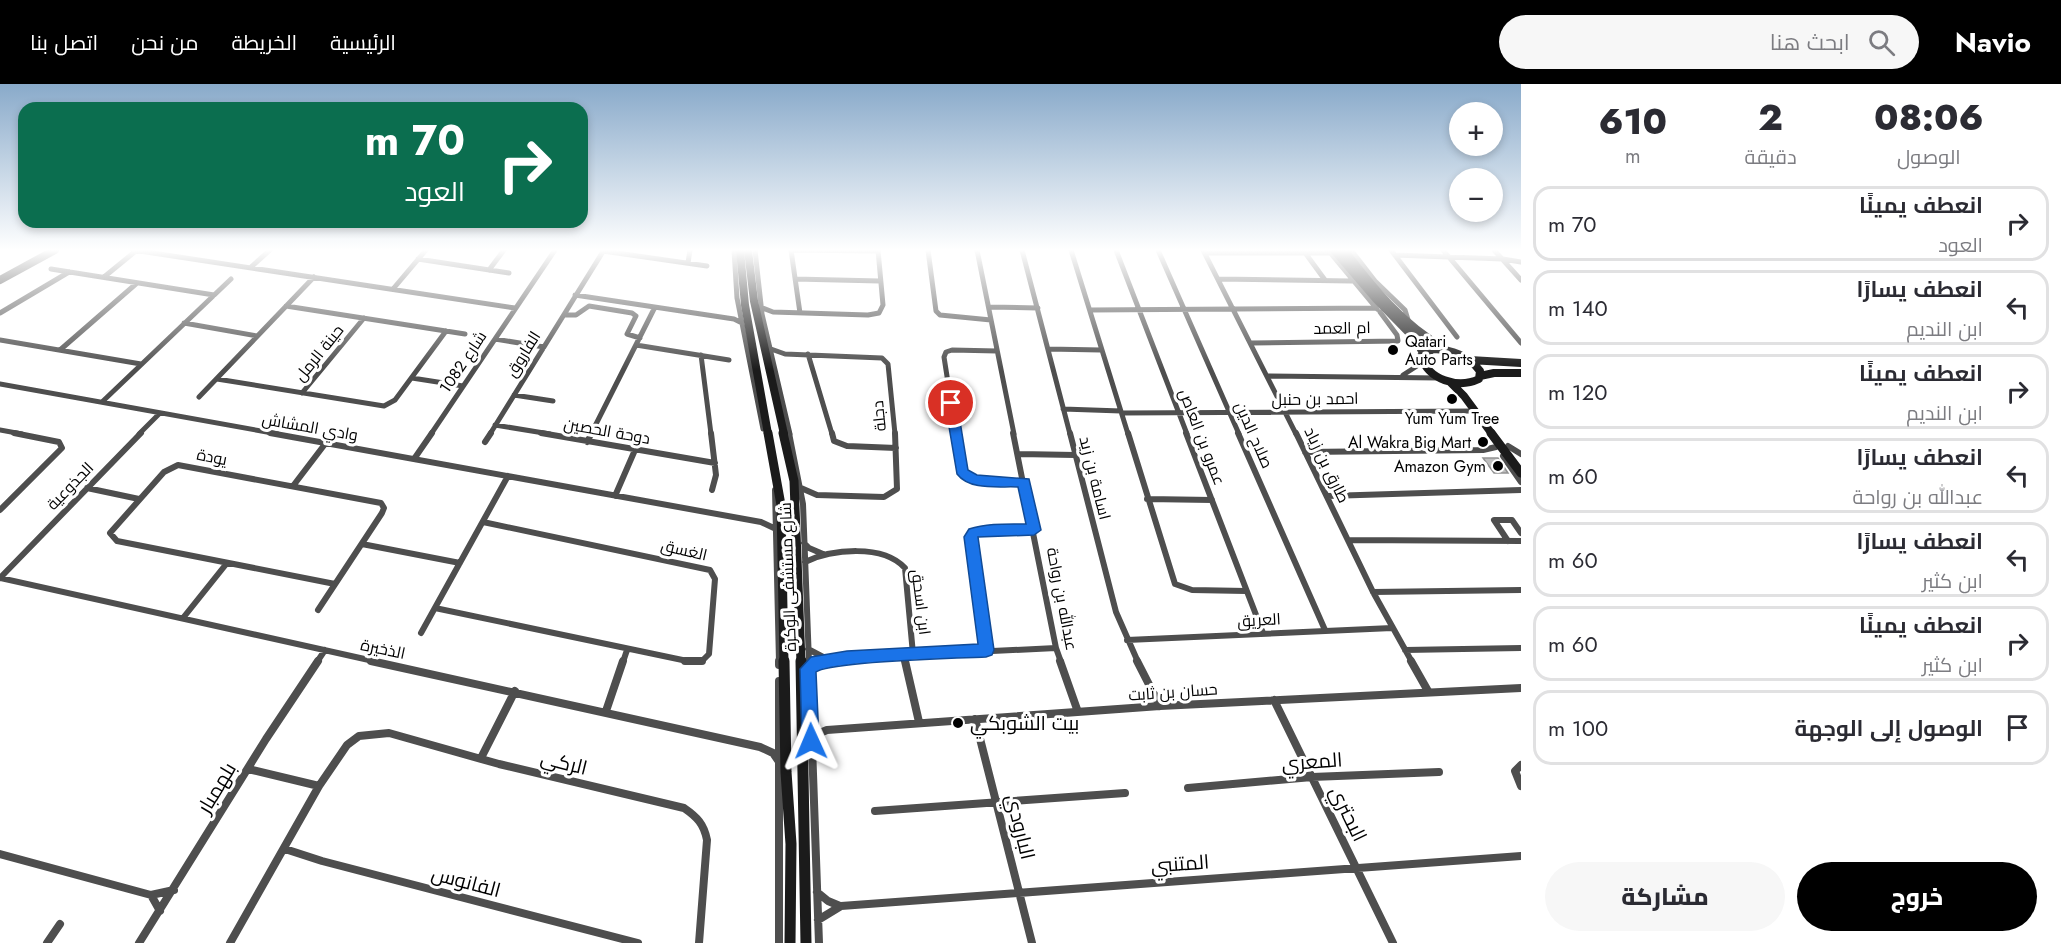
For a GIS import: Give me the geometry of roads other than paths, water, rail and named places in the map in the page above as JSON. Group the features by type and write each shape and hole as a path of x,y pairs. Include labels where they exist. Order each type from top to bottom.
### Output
{"street":[{"path":"0,313 39,290"},
{"path":"60,350 129,290"},
{"path":"182,290 214,295"},
{"path":"102,402 219,290"},
{"path":"199,397 301,290"},
{"path":"400,290 515,308"},
{"name":"شارع 1082","path":"414,459 527,290"},
{"name":"الفاروق","path":"485,442 579,290"},
{"name":"شارع مستشفى الوكرة","path":"738,290 742,323 774,485 776,514 779,671 779,943"},
{"name":"شارع مستشفى الوكرة","path":"749,290 797,485 804,504 819,943"},
{"name":"شارع مستشفى الوكرة","path":"752,290 782,505 786,772 790,844 790,943"},
{"name":"شارع مستشفى الوكرة","path":"754,290 753,305 763,319 774,361 797,485 806,943"},
{"path":"797,290 800,314"},
{"path":"728,318 753,305 773,312 800,314 868,315 879,313 883,305 881,290"},
{"path":"933,290 936,311 940,315 991,320"},
{"name":"عبدالله بن رواحة","path":"985,290 1056,648 1078,712"},
{"name":"اسامة بن زيد","path":"1033,290 1114,605 1127,640 1160,706"},
{"path":"1084,290 1175,584 1192,590 1246,591"},
{"name":"عمرو بن العاص","path":"1131,290 1263,633"},
{"name":"صلاح الدين","path":"1176,290 1325,630"},
{"name":"طارق بن زياد","path":"1224,290 1287,413 1373,592 1428,691"},
{"path":"1360,290 1378,310 1398,322"},
{"path":"1368,290 1416,340 1431,373 1440,378 1450,382 1472,383 1480,376 1494,373 1521,373"},
{"path":"1380,290 1425,338 1470,360 1476,365 1480,376"},
{"path":"1384,290 1405,310 1410,323"},
{"path":"1421,290 1457,338"},
{"path":"1477,290 1521,343"},
{"path":"575,296 728,318 742,323"},
{"path":"286,306 465,334"},
{"path":"564,315 576,315 589,306 632,313 636,316 627,334 640,338"},
{"path":"587,442 655,307"},
{"path":"989,307 1038,308"},
{"path":"1090,310 1378,310"},
{"name":"ام العمد","path":"1251,343 1398,341 1397,335 1378,310"},
{"path":"763,319 773,312"},
{"name":"حينة الرمل","path":"364,318 302,393 382,407 395,400 446,331"},
{"path":"184,324 257,336"},
{"path":"495,339 544,347"},
{"path":"0,340 141,364"},
{"path":"636,345 729,360"},
{"name":"دجلة","path":"771,349 784,354 870,355 886,361 898,485 893,494 884,497 817,495 797,485"},
{"path":"1048,349 1101,350"},
{"path":"1401,376 1410,372 1422,356 1433,349 1448,350"},
{"path":"997,351 952,350 946,352 944,357 962,471 967,477 977,480 1024,482"},
{"path":"774,361 784,354"},
{"path":"808,354 834,441 847,446 896,448"},
{"path":"701,355 716,475 712,490"},
{"path":"1470,360 1521,363"},
{"path":"1268,376 1440,378"},
{"path":"412,378 463,386"},
{"path":"217,379 302,393"},
{"path":"1450,382 1521,473"},
{"path":"1472,383 1473,396 1521,463"},
{"name":"وادي المشاش","path":"0,384 761,522 776,529"},
{"path":"514,395 553,401"},
{"path":"1472,408 1521,482"},
{"name":"احمد بن حنبل","path":"1064,409 1230,414 1472,408"},
{"name":"الجذوعية","path":"0,578 160,413"},
{"name":"دوحة الحصين","path":"495,426 715,463"},
{"path":"0,430 59,442 62,448 0,510"},
{"path":"293,486 325,444"},
{"path":"1508,446 1521,454"},
{"path":"1305,452 1483,450 1497,447"},
{"path":"615,496 635,450"},
{"path":"1019,454 1075,455"},
{"name":"يودة","path":"318,610 382,513 384,508 381,503 178,465 164,472 110,533 113,539 335,584"},
{"path":"421,633 508,476"},
{"path":"87,488 139,498"},
{"path":"1328,496 1519,492"},
{"path":"796,516 804,504 817,495"},
{"path":"1147,499 1212,500"},
{"path":"761,522 776,514 782,505"},
{"path":"1508,541 1494,520 1512,520 1521,533"},
{"name":"الغسق","path":"435,608 692,662 706,658 711,647 713,572 706,568 483,522"},
{"path":"776,529 782,542"},
{"path":"986,650 971,537 974,533 987,530 1034,530"},
{"path":"1349,540 1521,541"},
{"name":"ابن اسحق","path":"804,543 816,552 824,554 884,555 896,558 902,564 913,654"},
{"path":"362,544 460,563"},
{"name":"ابن اسحق","path":"805,562 824,554"},
{"path":"183,618 227,563"},
{"name":"الذخيرة","path":"0,578 606,711 760,747 778,757"},
{"path":"1373,592 1521,590"},
{"name":"العريق","path":"1127,640 1392,628"},
{"path":"808,669 817,662 828,659 1056,648"},
{"path":"1405,650 1521,648"},
{"path":"808,649 828,659"},
{"name":"بلهمبار","path":"139,943 325,650"},
{"path":"606,711 627,650"},
{"name":"ابن اسحق","path":"904,654 919,722"},
{"name":"حسان بن ثابت","path":"811,741 815,735 827,730 919,722 1160,706 1521,688"},
{"path":"481,758 514,691"},
{"name":"البحتري","path":"1274,700 1393,943"},
{"path":"802,704 814,725 827,730"},
{"name":"البارودي","path":"975,719 998,802 1032,943"},
{"name":"الركي","path":"230,943 319,786 347,745 359,736 389,733 684,808 696,816 704,825 707,840 699,943"},
{"path":"760,747 774,741 778,735"},
{"path":"778,757 786,772"},
{"path":"1521,765 1515,771 1521,786"},
{"path":"248,769 319,786"},
{"name":"المعري","path":"1188,788 1312,777 1439,771"},
{"path":"875,811 1125,793"},
{"name":"الفانوس","path":"285,849 322,861 638,943"},
{"path":"0,854 151,896 174,890"},
{"name":"المتنبي","path":"818,920 841,906 1019,891 1521,856"},
{"path":"817,892 828,901 841,906"},
{"path":"151,896 160,911"},
{"path":"47,943 60,924"}],"place":[{"name":"Qatari Auto Parts","path":"1393,350"},
{"name":"Yum Yum Tree","path":"1452,399"},
{"name":"Al Wakra Big Mart","path":"1483,442"},
{"name":"Amazon Gym","path":"1498,466"},
{"name":"بيت الشوبكي","path":"958,723"}]}
